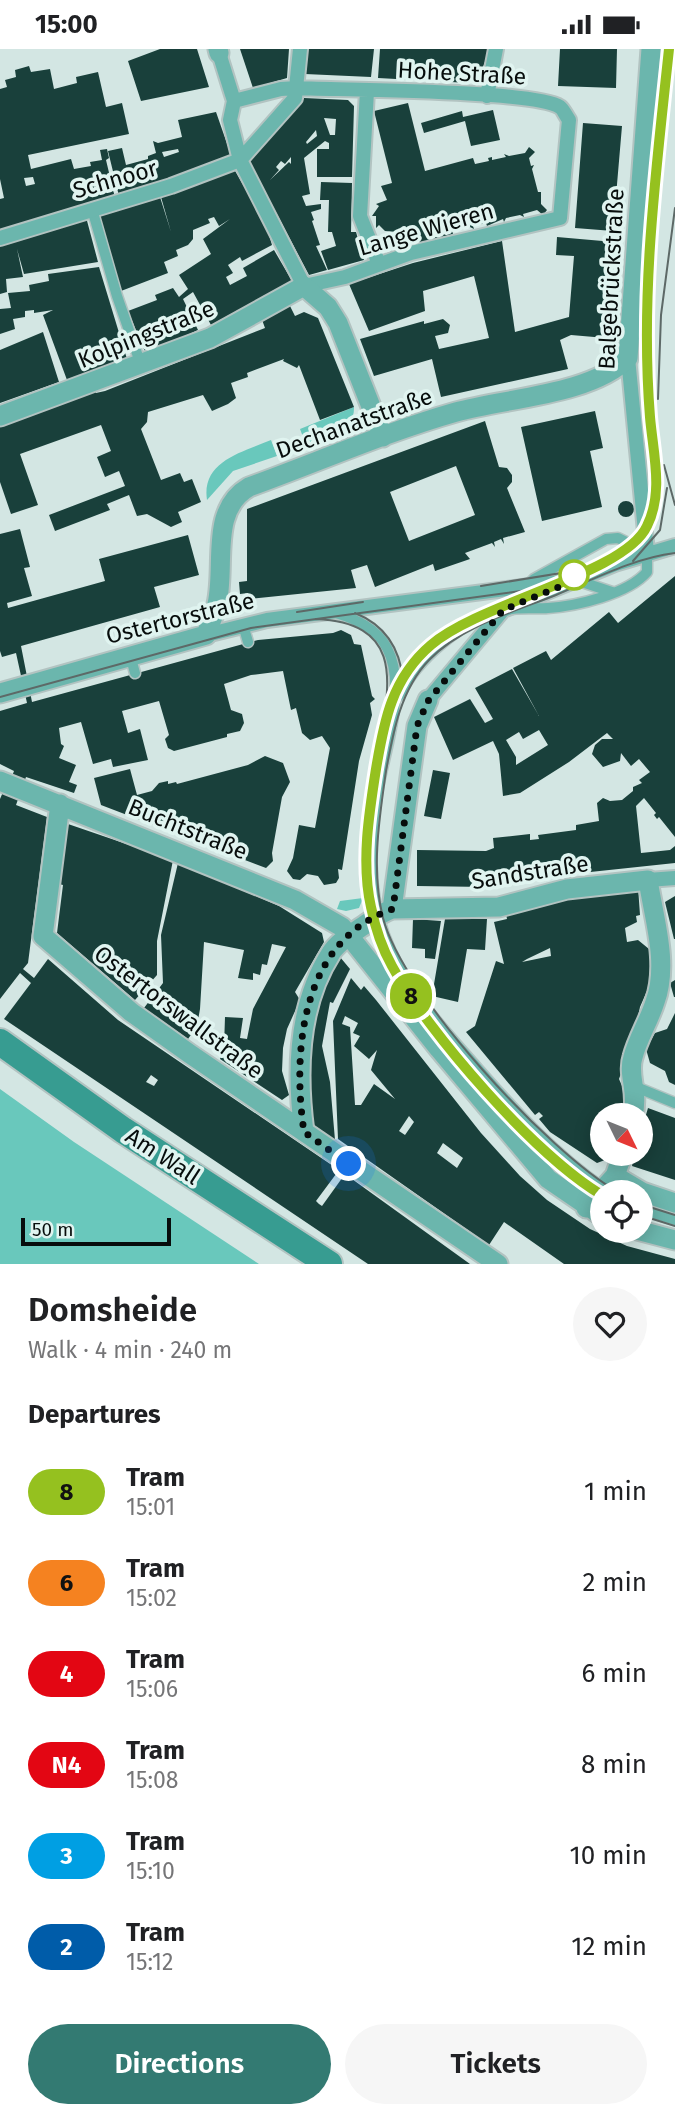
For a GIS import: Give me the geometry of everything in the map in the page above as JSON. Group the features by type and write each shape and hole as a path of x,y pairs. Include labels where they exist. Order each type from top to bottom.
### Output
{"main road":[{"name":"Am Wall","path":"0,1042 123,1130 329,1264"}],"street":[{"path":"240,160 295,98 300,49"},
{"path":"487,96 496,49"},
{"name":"Balgebrückstraße","path":"647,552 628,358 652,49"},
{"path":"218,51 234,100 230,120 240,160 304,286 328,307 338,323 383,437"},
{"name":"Hohe Straße","path":"234,100 296,88 487,96 542,101 561,107 569,120 560,218"},
{"path":"367,91 360,216 379,264"},
{"name":"Schnoor","path":"0,238 171,186 240,160"},
{"name":"Lange Wieren","path":"304,286 345,277 411,253 560,218"},
{"name":"Kolpingstraße","path":"0,416 210,338 304,286"},
{"name":"Dechanatstraße","path":"206,635 217,604 223,521 232,501 249,487 458,412 597,378 618,367 628,358"},
{"path":"304,1132 299,1100 302,1027 310,996 332,951 385,912 417,726 428,701 503,610 647,552 675,546"},
{"name":"Ostertorstraße","path":"0,693 133,664 206,635 243,625 576,580"},
{"name":"Buchtstraße","path":"0,781 326,915 350,936 439,1049 548,1179 590,1209"},
{"name":"Ostertorswallstraße","path":"60,804 43,936 131,1012 498,1264"},
{"name":"Sandstraße","path":"385,912 499,907 567,889 675,878"},
{"path":"634,1103 636,1087 631,1070 632,1058 656,1000 661,957 648,880"},
{"path":"653,1196 675,1203"},
{"path":"653,1234 675,1240"}],"lane":[{"path":"92,209 117,296 141,365"},
{"path":"394,708 417,666 438,644 503,610 522,587 567,558 606,539 618,538 647,552 647,572 627,590 551,608 503,610"},
{"path":"576,580 591,587 615,592"},
{"path":"333,612 364,624 387,647 396,681 394,708 375,810 371,875 385,912 400,970 446,1032 542,1140 600,1180"},
{"path":"243,625 248,642"},
{"path":"636,1087 675,1103"},
{"path":"653,1213 675,1220"}],"green space":[{"path":"354,407 350,422 345,428 306,445 300,429"},
{"path":"271,440 277,456 233,471 207,500 207,487 217,467 237,454"},
{"path":"363,898 359,908 346,911 337,909 340,901"},
{"path":"0,1089 74,1142 259,1264 0,1264"}],"building":[{"path":"160,49 197,49 209,87 141,101 128,61"},
{"path":"240,49 289,49 287,78 253,88"},
{"path":"307,49 374,49 371,77 305,74"},
{"path":"380,49 490,49 479,77 469,83 378,78"},
{"path":"560,49 617,49 616,88 558,86"},
{"path":"29,66 31,72 50,69 54,89 77,83 76,77 98,72 106,107 122,103 129,134 28,155 31,169 71,159 74,169 91,166 90,162 102,160 100,150 107,149 109,158 106,160 115,198 43,217 0,233 0,199 4,198 0,179 0,89 7,87 5,80 16,77 15,70","holes":["33,177 35,184 26,186 24,178"]},
{"path":"304,98 348,100 354,106 352,177 317,177 317,149 329,149 329,143 325,141 304,158 310,194 302,196 306,206 321,204 321,209 311,212 320,245 316,246 327,270 309,275 248,159","holes":["324,118 336,119 335,135 330,135","316,130 317,136 307,144","291,157 291,164 289,162 270,180 279,170 276,167 281,161 285,164"]},
{"path":"408,103 425,171 473,158 475,164 489,161 488,158 492,157 492,160 506,157 504,154 509,156 525,153 529,147 535,152 529,158 531,166 534,165 532,169 538,192 541,192 541,204 547,210 543,215 537,210 523,214 524,217 520,215 506,218 504,222 503,219 487,226 486,223 473,226 474,229 470,227 452,231 453,234 410,246 405,230 385,231 379,225 376,228 376,216 372,216 379,206 376,204 387,200 381,186 392,183 374,111"},
{"path":"493,110 500,140 471,146 465,121 424,133 421,123 462,111 463,117"},
{"path":"216,112 232,158 119,196 108,151 122,148 126,165 148,159 148,156 156,153 153,141 158,143 182,137 178,120","holes":["178,149 179,152 164,157 162,152"]},
{"path":"583,123 622,126 613,231 575,228"},
{"path":"234,169 266,225 272,245 242,261 240,257 228,265 233,273 226,277 230,285 247,276 243,268 274,250 292,281 211,325 193,292 183,299 198,330 146,354 128,311 157,300 155,295 173,288 179,297 188,289 179,275 211,254 203,239 230,219 219,226 214,217 208,219 210,223 193,230 193,239 188,245 176,250 178,256 164,262 168,273 121,291 99,214 160,197 171,232 161,197"},
{"path":"321,182 352,183 351,232 356,232 364,260 328,270 321,251 336,246 332,232 328,232 329,200 320,200"},
{"path":"86,217 98,262 24,274 17,249 23,277 6,279 7,292 0,294 0,246"},
{"path":"557,237 614,242 606,338 571,335 560,340 568,369 441,397 432,359 374,376 360,339 424,321 424,324 443,319 450,325 448,333 435,336 439,349 489,338 474,276 423,291 425,311 369,331 349,284 413,263 502,241 515,332 569,317 574,256 556,255"},
{"path":"99,267 127,359 67,380 43,315 53,310 34,313 34,310 25,311 25,317 13,319 15,329 0,334 0,309 11,308 8,293 30,291 29,285 49,281 48,274"},
{"path":"290,306 295,316 304,312 318,318 354,407 320,420 299,365 297,368 283,361 284,359 247,373 248,377 231,383 236,398 212,411 203,395 148,412 147,422 141,429 161,480 180,473 184,482 192,479 201,502 178,512 182,522 171,527 147,514 137,516 129,495 107,504 110,510 55,531 49,515 125,486 119,471 105,477 97,457 111,451 101,425 20,454 38,505 11,514 0,482 0,422 94,390 96,393 105,391 265,328 261,317"},
{"path":"43,332 59,382 0,403 0,350"},
{"path":"595,411 603,448 590,451 602,507 542,521 521,427"},
{"path":"485,421 499,467 507,468 512,475 512,482 507,488 525,532 503,538 504,544 501,539 494,542 495,547 492,543 465,553 470,559 435,571 433,564 375,587 367,565 351,570 356,588 248,599 248,593 240,594 239,582 247,581 247,509","holes":["456,466 475,515 409,541 390,492"]},
{"path":"623,501 629,501 634,509 632,515 623,517 618,512 618,506"},
{"path":"20,529 30,567 24,568 32,596 7,603 8,608 105,581 99,559 188,535 199,575 154,587 160,607 21,646 32,702 258,640 341,630 351,635 354,644 361,645 372,696 375,699 370,703 372,715 359,761 342,870 338,869 339,878 336,883 324,885 318,876 307,874 300,880 293,879 287,871 293,858 299,825 315,828 330,748 322,736 310,740 302,733 296,708 291,710 283,671 251,675 224,684 231,710 242,714 244,723 240,731 227,734 227,737 174,751 168,748 165,739 169,735 159,701 122,711 128,733 140,729 148,760 113,767 111,759 93,764 81,722 59,728 61,744 64,746 59,758 76,765 69,782 77,785 74,793 26,777 16,805 47,817 28,963 23,969 34,978 48,959 118,1020 339,1170 316,1201 322,1206 345,1174 470,1264 368,1264 4,1019 31,983 20,973 0,999 0,799 3,792 6,793 14,771 0,764 0,711 27,703 16,653 2,657 0,651 0,534","holes":["151,1075 158,1080 154,1086 146,1082"]},
{"path":"675,576 675,837 659,817 657,819 654,815 656,813 644,798 636,806 641,853 670,850 675,846 675,863 486,883 486,887 417,886 417,850 486,851 494,848 493,838 530,834 530,840 539,839 538,835 576,830 576,825 599,821 597,803 603,798 610,801 622,800 633,791 633,787 642,783 639,780 650,772 639,759 631,766 621,753 620,761 603,767 592,754 595,745 602,739 613,739 607,733 569,762 520,793 503,796 499,754 493,741 453,760 434,717 470,699 485,723 493,719 475,688 512,669 539,716 513,668 546,651 551,660 609,612 618,623","holes":["539,730 548,745 516,765 516,757 506,740 519,732 523,739"]},
{"path":"265,756 283,763 290,782 282,797 272,853 273,861 266,868 101,805 94,778 130,769 137,795 152,791 159,783 168,781 168,784 177,784 248,765"},
{"path":"433,770 450,773 441,819 424,816"},
{"path":"68,824 173,860 157,941 157,975 135,1000 57,933 63,885 59,884"},
{"path":"178,863 279,906 322,933 324,942 295,992 300,1000 287,1029 283,1048 282,1071 289,1095 282,1100 220,1059 224,1047 225,1017 243,1018 240,1038 247,1039 253,1009 286,947 272,944 267,965 262,964 260,975 253,973 253,980 238,978 244,950 204,942 200,1009 197,1026 188,1039 144,1008 163,983 161,935"},
{"path":"638,887 640,915 636,916 637,922 625,928 627,942 638,940 649,949 656,970 640,1007 633,1039 619,1079 627,1103 590,1103 590,1158 550,1132 539,1119 543,1116 539,1112 535,1115 466,1032 475,1026 496,961 504,964 494,922 507,919 506,914 572,894","holes":["550,948 551,956 522,962"]},
{"path":"675,896 675,939 674,939 665,902"},
{"path":"413,919 441,921 435,959 425,958 425,949 412,948"},
{"path":"445,919 487,919 485,950 467,949 458,1002 432,996"},
{"path":"340,957 350,969 333,1003 330,1002 322,1046 330,1082 335,1140 315,1126 308,1114 306,1044 332,959"},
{"path":"351,978 361,990 364,986 376,1000 481,1133 520,1176 547,1200 590,1229 590,1243 620,1243 675,1259 675,1264 564,1264 504,1222 489,1245 338,1139 333,1021","holes":["345,1016 358,1023 353,1033 360,1036 354,1046 369,1059 377,1050 371,1070 395,1099 374,1084 361,1105 355,1105 350,1027 342,1024","409,1116 414,1122 405,1135 399,1131","443,1143 463,1158 457,1168 437,1153"]},
{"path":"675,980 675,997 674,997 670,983"},
{"path":"675,1013 675,1085 669,1082 665,1071 650,1063 646,1049 655,1033 667,1029"},
{"path":"653,1110 675,1118 675,1180 632,1166 653,1166"}],"tram line":[{"path":"614,560 645,532 656,502 645,366 645,297 669,49"},
{"name":"8","path":"590,1187 554,1159 499,1103 425,1016 392,966 384,950 370,904 367,859 370,808 385,717 396,687 416,658 447,632 481,613 614,560 636,542 652,516 656,502 656,482 645,366 646,283 669,49"},
{"path":"658,399 661,315 675,208"},
{"path":"664,465 675,505"},
{"path":"633,561 660,530 667,488"},
{"path":"601,1180 555,1144 519,1108 482,1069 418,988 396,950 383,918 377,882 379,826 386,771 400,712 419,671 442,648 489,621 629,564 675,553"},
{"path":"481,586 592,568"},
{"path":"0,697 251,628 564,585"},
{"path":"392,697 415,661 430,647 463,624 520,597"},
{"path":"297,612 363,602"},
{"path":"355,613 375,624 389,639 398,658 403,680"},
{"path":"316,619 344,623 364,631 377,644 384,659 387,678 384,721 368,834"},
{"path":"375,924 389,957 411,994 471,1073 540,1146 590,1187"},
{"path":"653,1208 675,1215"},
{"path":"653,1219 675,1226"}],"route":[{"path":"349,1164 304,1132 299,1100 300,1071 302,1027 310,996 332,951 382,912 393,909 396,866 411,761 417,726 428,701 503,610 576,580 574,575"}]}
